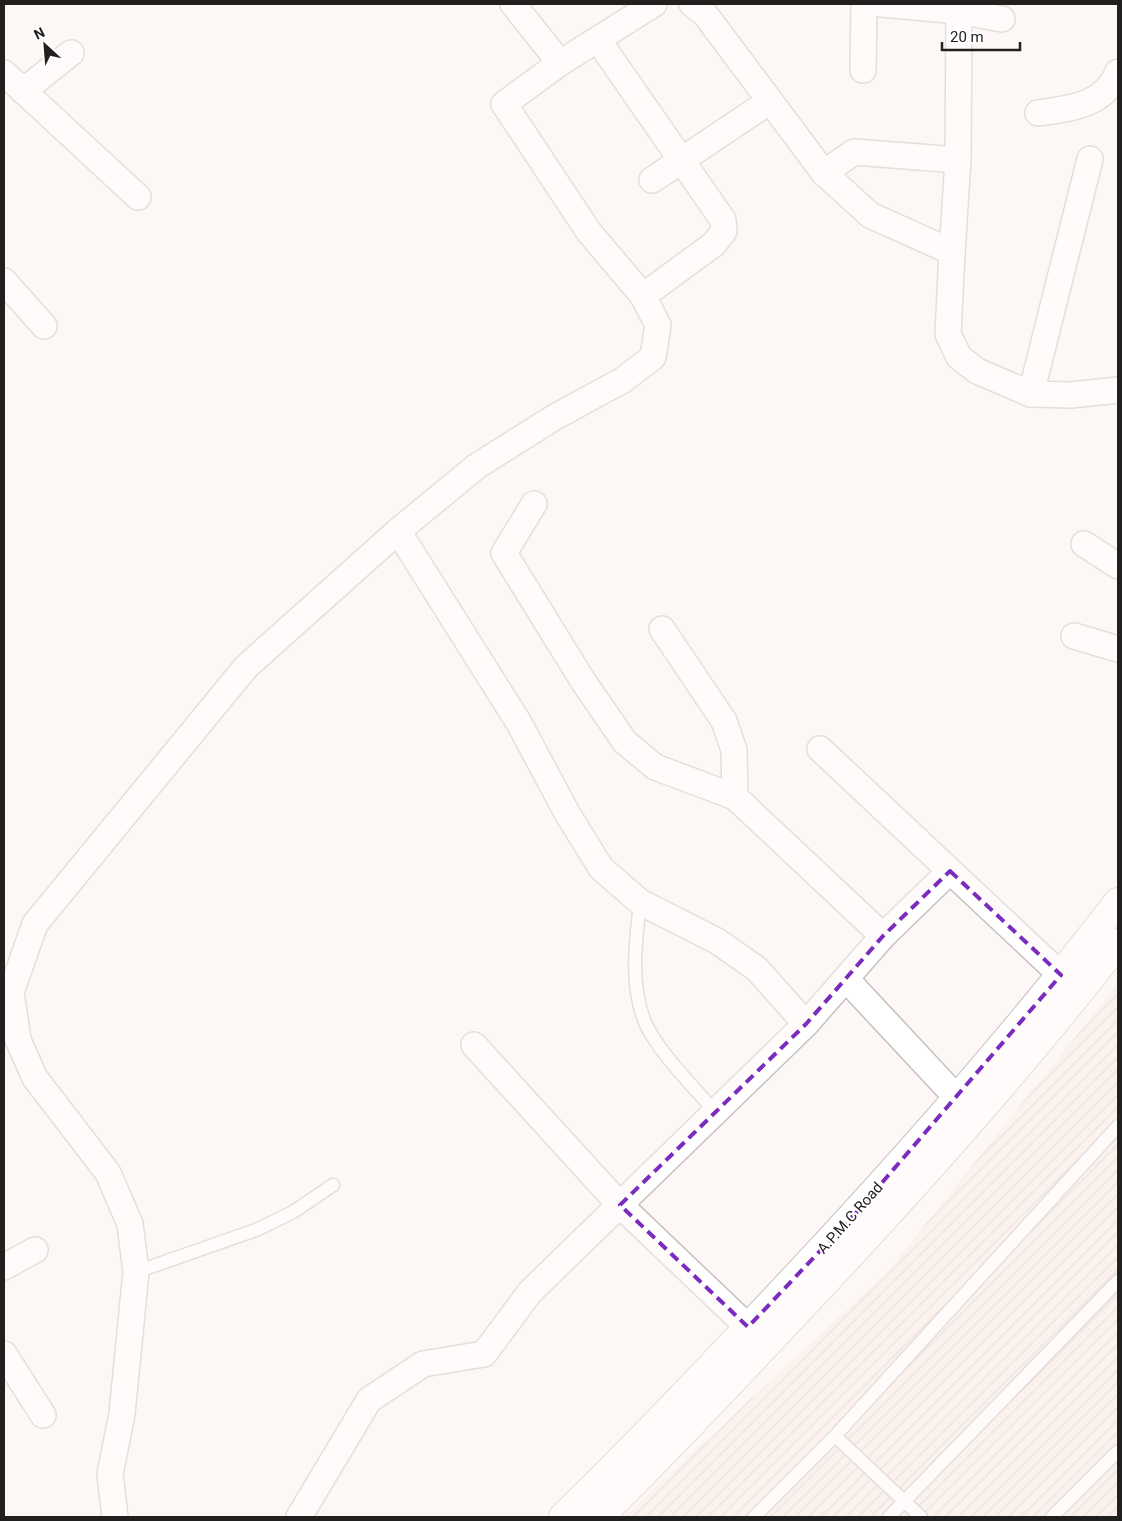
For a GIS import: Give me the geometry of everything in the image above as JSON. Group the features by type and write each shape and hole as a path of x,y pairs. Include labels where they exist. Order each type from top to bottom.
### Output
{"street":[{"path":"514,4 560,63"},
{"path":"115,1517 110,1474 122,1414 136,1272 130,1224 108,1173 35,1078 18,1040 11,992 35,924 246,666 398,531 477,466 556,417 623,380 653,357 658,325 643,296 589,232 504,104 560,63 654,4"},
{"path":"863,70 864,4"},
{"path":"882,4 959,11 1002,20"},
{"path":"701,7 824,173 870,215 952,252"},
{"path":"959,11 958,160 948,334 959,357 977,371 1031,394 1071,395 1118,390"},
{"path":"598,40 718,210 723,220 724,231 714,244 643,296"},
{"path":"23,91 71,53"},
{"path":"1038,113 1080,106 1102,96 1114,83 1118,72"},
{"path":"4,73 138,197"},
{"path":"652,180 770,101"},
{"path":"824,173 854,152 958,160"},
{"path":"1031,394 1090,159"},
{"path":"4,281 44,326"},
{"path":"534,504 504,553 582,681 625,742 655,767 735,797 883,936"},
{"path":"398,531 514,715 567,813 602,868 640,902 716,941 757,969 806,1024"},
{"path":"1084,544 1118,566"},
{"path":"662,629 724,721 734,750 735,797"},
{"path":"1074,636 1118,649"},
{"path":"820,749 1061,975"},
{"path":"299,1517 369,1400 423,1364 484,1354 530,1292 806,1024 847,980 883,936 950,871"},
{"name":"A.P.M.C Road","path":"563,1517 638,1444 855,1214 1024,1022 1118,902"},
{"name":"A.P.M.C Road","path":"599,1517 656,1462 874,1231 1043,1038 1118,943"},
{"path":"847,980 957,1098"},
{"path":"474,1044 620,1205 748,1327"},
{"path":"4,1267 35,1250"},
{"path":"4,1354 43,1414"}],"lane":[{"path":"640,902 635,947 636,990 643,1018 655,1040 715,1112"},
{"path":"754,1517 835,1436 1118,1126"},
{"path":"136,1272 256,1230 293,1212 333,1185"},
{"path":"889,1517 1118,1281"},
{"path":"835,1436 921,1517"},
{"path":"1052,1517 1118,1451"}],"highlighted area":[{"path":"950,871 1061,975 855,1214 748,1327 620,1205 806,1024 883,936"}],"shaded area":[{"path":"1118,983 1118,1517 624,1517 888,1271"}]}
